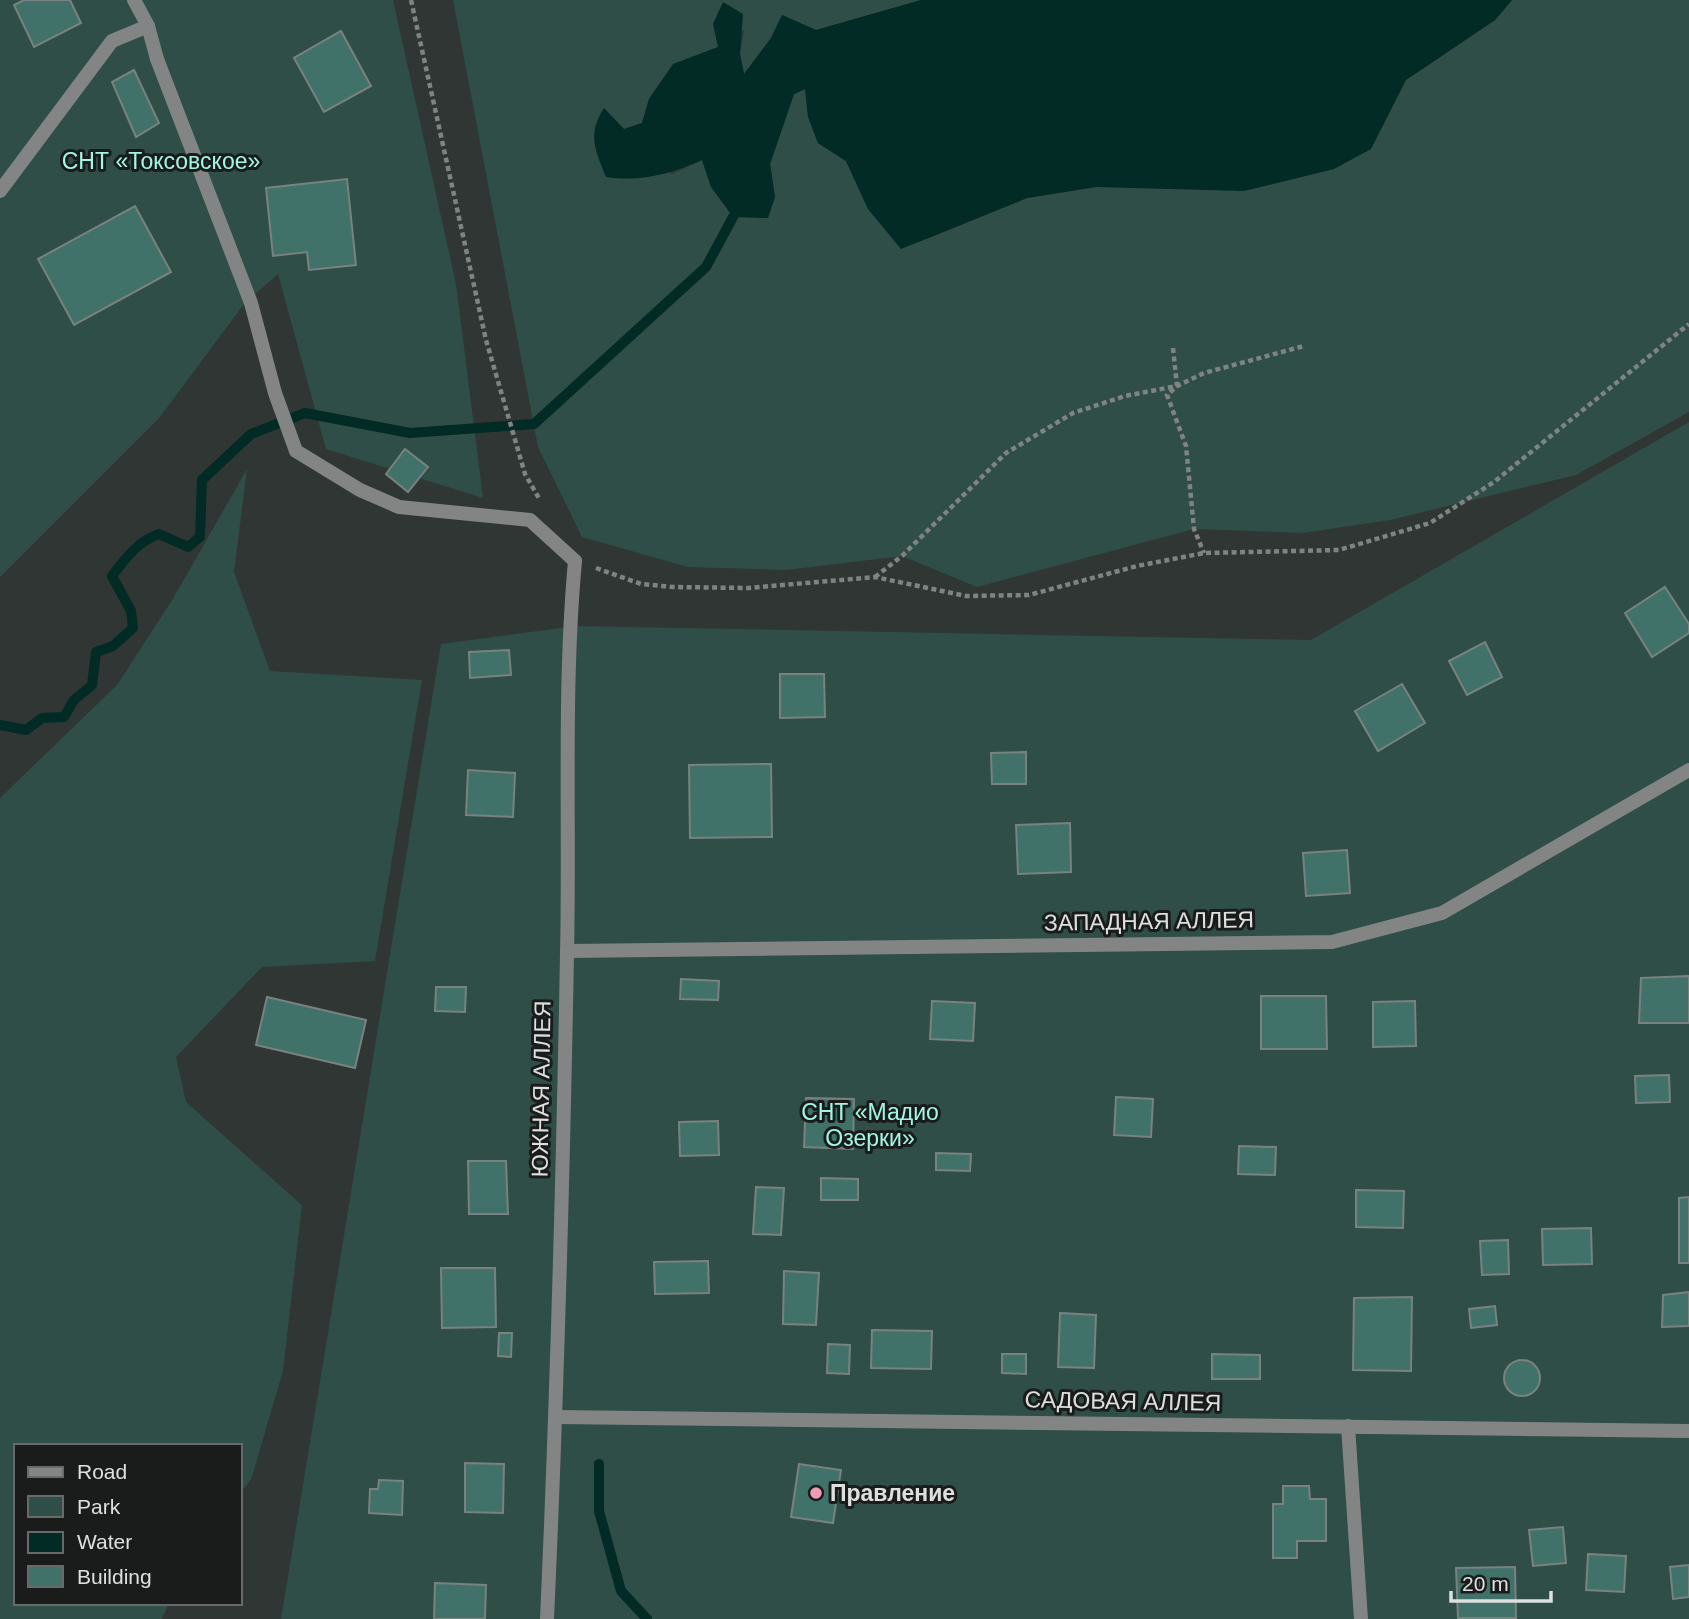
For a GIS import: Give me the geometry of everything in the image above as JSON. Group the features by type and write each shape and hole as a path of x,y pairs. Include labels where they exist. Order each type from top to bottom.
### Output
{"street":[{"path":"134,0 148,26 157,59 251,303 275,393 296,451 360,490 399,507 530,520 575,561"},
{"path":"0,191 112,41 148,26"},
{"name":"ЮЖНАЯ АЛЛЕЯ","path":"547,1619 556,1417 567,951 567,648 575,561"},
{"name":"ЗАПАДНАЯ АЛЛЕЯ","path":"567,951 1332,942 1442,912 1689,770"},
{"name":"САДОВАЯ АЛЛЕЯ","path":"556,1417 1689,1432"},
{"path":"1348,1426 1361,1619"}],"path":[{"path":"411,0 486,340 525,474 544,507"},
{"path":"575,561 641,584 749,588 875,578 966,596 1029,595 1137,566 1204,553 1339,550 1430,523 1494,482 1689,324"},
{"path":"875,578 902,556 1006,453 1073,413 1125,396 1177,386 1204,373 1304,346"},
{"path":"1173,348 1177,386"},
{"path":"1177,386 1167,395 1186,446 1194,529 1204,553"}],"green space":[{"name":"СНТ «Токсовское»","path":"0,0 393,0 456,284 483,498 326,449 278,274 244,304 160,417 0,577"},
{"path":"453,0 921,0 816,30 782,15 771,38 744,75 740,54 744,30 719,47 673,65 649,99 642,123 624,129 593,126 672,174 702,160 711,187 775,197 770,164 794,94 806,89 808,117 818,143 846,161 868,209 927,239 1027,198 1096,187 1142,187 1390,110 1406,80 1495,20 1512,0 1689,0 1689,412 1576,475 1390,520 1303,533 1194,529 977,587 902,556 786,570 688,567 582,537 538,447"},
{"name":"СНТ «Мадио Озерки»","path":"1689,422 1689,1619 281,1619 441,644 576,626 1311,640"},
{"path":"247,469 234,572 270,671 422,680 375,961 262,967 176,1057 186,1102 302,1205 283,1371 251,1480 242,1491 242,1444 14,1444 14,1605 168,1605 162,1619 0,1619 0,798 117,685 174,597"}],"water":[{"path":"921,0 1512,0 1495,20 1406,80 1371,149 1334,169 1244,191 1096,187 1027,198 901,249 868,209 846,161 818,143 808,117 805,89 794,94 770,164 775,197 768,218 733,217 711,187 702,160 656,176 606,177 594,142 596,126 604,108 624,129 642,123 649,99 673,64 718,47 713,24 723,2 743,14 740,54 744,74 771,38 782,15 816,30"}],"building":[{"path":"24,0 70,0 81,23 34,47 14,5"},
{"path":"341,31 371,86 324,112 294,58"},
{"path":"134,70 159,123 136,137 112,82"},
{"path":"347,179 356,265 309,270 307,252 273,256 266,188"},
{"path":"135,206 171,272 74,325 38,259"},
{"path":"405,449 428,467 408,492 386,474"},
{"path":"1665,587 1689,624 1689,633 1652,657 1625,613"},
{"path":"1485,642 1502,677 1467,695 1449,661"},
{"path":"509,650 511,675 470,678 469,652"},
{"path":"780,674 824,674 825,717 780,718"},
{"path":"1402,684 1425,723 1378,751 1355,711"},
{"path":"1026,752 1026,784 992,784 991,753"},
{"path":"771,764 772,837 690,838 689,765"},
{"path":"468,770 515,773 513,817 466,815"},
{"path":"1070,823 1071,872 1018,874 1016,825"},
{"path":"1347,850 1350,893 1306,896 1303,853"},
{"path":"1689,976 1689,1023 1639,1023 1641,978"},
{"path":"681,979 719,981 718,1000 680,999"},
{"path":"436,987 466,987 465,1012 435,1011"},
{"path":"1261,996 1326,996 1327,1049 1261,1049"},
{"path":"267,997 366,1020 355,1068 256,1045"},
{"path":"932,1001 975,1003 973,1041 930,1039"},
{"path":"1415,1001 1416,1046 1373,1047 1373,1002"},
{"path":"1669,1075 1670,1102 1636,1103 1635,1076"},
{"path":"1116,1097 1153,1099 1151,1137 1114,1135"},
{"path":"806,1098 854,1099 853,1149 804,1147"},
{"path":"718,1121 719,1155 680,1156 679,1122"},
{"path":"1239,1146 1276,1147 1275,1175 1238,1174"},
{"path":"936,1153 971,1154 970,1171 936,1170"},
{"path":"468,1161 506,1161 508,1214 469,1214"},
{"path":"821,1178 858,1179 858,1200 821,1200"},
{"path":"756,1187 784,1188 781,1235 753,1234"},
{"path":"1356,1190 1404,1191 1403,1228 1356,1227"},
{"path":"1689,1197 1689,1263 1679,1263 1679,1198"},
{"path":"1591,1228 1592,1264 1543,1265 1542,1229"},
{"path":"1508,1240 1509,1274 1482,1275 1480,1241"},
{"path":"708,1261 709,1293 655,1294 654,1262"},
{"path":"441,1268 495,1268 496,1327 442,1328"},
{"path":"784,1271 819,1273 816,1325 783,1324"},
{"path":"1689,1292 1689,1326 1662,1327 1663,1295"},
{"path":"1412,1297 1411,1371 1353,1370 1354,1298"},
{"path":"1495,1306 1497,1325 1471,1328 1469,1309"},
{"path":"1060,1313 1096,1315 1094,1368 1058,1367"},
{"path":"872,1330 932,1331 931,1369 871,1368"},
{"path":"499,1333 512,1333 511,1357 498,1356"},
{"path":"828,1344 850,1345 849,1374 827,1373"},
{"path":"1002,1354 1026,1354 1026,1374 1002,1373"},
{"path":"1212,1354 1260,1355 1260,1379 1212,1379"},
{"path":"1522,1360 1534,1366 1540,1378 1534,1390 1522,1396 1510,1390 1504,1378 1510,1366"},
{"path":"465,1463 504,1464 503,1513 465,1512"},
{"name":"Правление","path":"799,1464 841,1470 833,1523 791,1517"},
{"path":"379,1480 403,1481 402,1515 369,1513 370,1489 378,1489"},
{"path":"1283,1486 1309,1486 1310,1499 1326,1499 1326,1541 1297,1541 1297,1558 1273,1558 1273,1504 1283,1504"},
{"path":"1563,1527 1566,1563 1533,1566 1529,1530"},
{"path":"1588,1554 1626,1556 1624,1592 1586,1590"},
{"path":"1689,1565 1689,1597 1673,1599 1670,1567"},
{"path":"1515,1567 1516,1618 1458,1618 1456,1568"},
{"path":"435,1583 486,1585 485,1619 434,1619"}],"waterway":[{"path":"0,725 26,730 42,718 64,717 74,700 92,685 96,652 113,646 133,628 131,611 112,576 132,551 151,537 159,534 188,547 200,537 202,480 251,434 305,413 410,433 534,424 706,267 733,217"},
{"path":"599,1464 599,1511 621,1591 647,1619"}],"place":[{"name":"Правление","path":"816,1493"}]}
